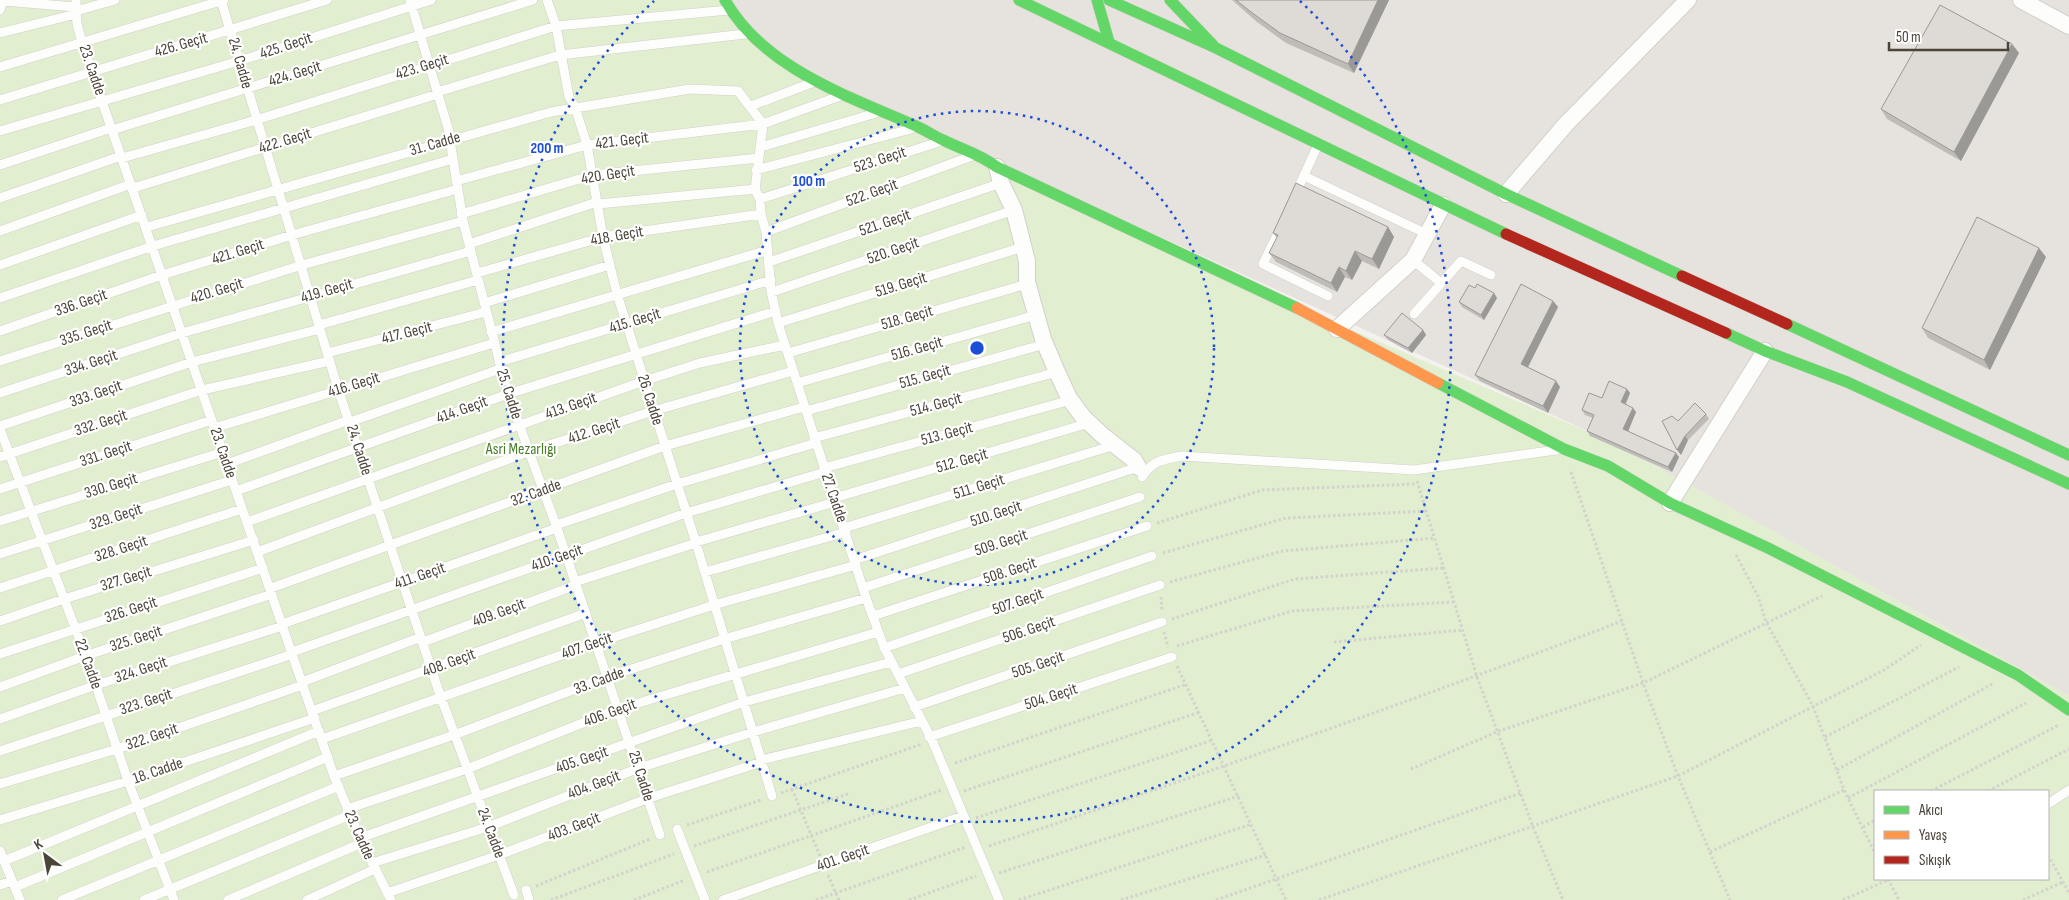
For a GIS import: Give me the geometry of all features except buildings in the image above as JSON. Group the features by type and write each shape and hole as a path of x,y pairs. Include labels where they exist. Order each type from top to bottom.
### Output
{"main road":[{"path":"1019,0 1443,206 1765,351 1847,382 2069,484"},
{"path":"1048,14 1053,0"},
{"path":"1097,0 1108,42"},
{"path":"1109,0 1216,48 1506,194 2069,455"},
{"path":"1170,0 1216,48"},
{"path":"727,5 750,33 784,62 817,81 920,126 943,140 979,154 999,175 1296,308 1564,449 1608,466 1670,503 1844,586 2013,673 2069,710"}],"street":[{"path":"1506,194 1566,124 1688,0"},
{"path":"2021,0 2069,26"},
{"path":"999,175 1014,210 1027,261 1027,284 1045,344 1057,372 1071,400 1090,423 1134,460 1140,472"},
{"path":"1337,329 1413,260 1443,206"},
{"path":"1670,503 1765,351"}],"lane":[{"path":"0,33 76,8 115,0"},
{"path":"0,67 222,0"},
{"name":"24. Cadde","path":"222,0 256,120 302,265 338,389 454,735 514,895"},
{"name":"426. Geçit","path":"0,100 327,0"},
{"name":"425. Geçit","path":"0,131 239,60 411,3 431,0"},
{"name":"424. Geçit","path":"0,165 112,128 247,89 533,0"},
{"name":"26. Cadde","path":"547,0 556,26 569,97 575,107 587,145 603,237 626,324 696,542 772,796"},
{"name":"25. Cadde","path":"411,3 450,140 462,217 508,394 528,452 544,490 660,835"},
{"path":"2,4 76,8"},
{"name":"423. Geçit","path":"0,198 122,157 256,120 556,26 727,5"},
{"name":"23. Cadde","path":"76,8 82,43 147,227 334,776 348,812 389,896"},
{"name":"422. Geçit","path":"0,231 132,186 266,147 560,55 750,33"},
{"path":"762,124 751,106 817,81"},
{"name":"31. Cadde","path":"147,227 278,188 575,107 690,89 738,91 751,106"},
{"name":"421. Geçit","path":"162,275 587,145 762,124 844,94"},
{"path":"761,147 882,111"},
{"name":"27. Cadde","path":"762,124 761,147 756,170 756,189 760,199 761,214 766,232 770,280 778,323 824,470 884,648 922,721 999,900"},
{"name":"523. Geçit","path":"756,170 920,126"},
{"name":"523. Geçit","path":"760,199 943,140"},
{"path":"1292,203 1318,145"},
{"name":"522. Geçit","path":"766,232 979,154"},
{"name":"420. Geçit","path":"173,305 593,175 759,158"},
{"path":"0,298 153,246 453,159"},
{"name":"521. Geçit","path":"769,262 999,175"},
{"path":"1304,176 1427,234"},
{"name":"419. Geçit","path":"182,333 470,248 598,203 756,189"},
{"name":"520. Geçit","path":"772,292 1014,210"},
{"name":"418. Geçit","path":"192,362 319,327 603,237 761,214"},
{"path":"0,265 142,215"},
{"path":"1284,220 1263,264 1328,296"},
{"name":"519. Geçit","path":"778,323 1023,246"},
{"path":"491,332 768,250"},
{"path":"1413,260 1441,283"},
{"path":"1414,314 1461,261 1491,275"},
{"path":"484,303 610,265"},
{"name":"336. Geçit","path":"0,331 162,275"},
{"name":"415. Geçit","path":"227,464 500,365 770,280"},
{"name":"518. Geçit","path":"786,349 1027,284"},
{"name":"335. Geçit","path":"0,361 173,305"},
{"name":"414. Geçit","path":"236,491 508,394 635,353 776,311"},
{"name":"417. Geçit","path":"202,390 328,357 486,312"},
{"name":"516. Geçit","path":"797,383 1036,315"},
{"name":"334. Geçit","path":"0,393 182,333"},
{"name":"416. Geçit","path":"213,424 494,343"},
{"name":"515. Geçit","path":"805,409 1045,344"},
{"name":"413. Geçit","path":"247,522 518,424 700,363 786,349"},
{"name":"333. Geçit","path":"0,428 192,362"},
{"name":"412. Geçit","path":"258,552 528,452 653,411 794,371"},
{"name":"514. Geçit","path":"815,441 1057,372"},
{"name":"332. Geçit","path":"4,455 202,390"},
{"name":"513. Geçit","path":"824,470 1071,400"},
{"name":"32. Cadde","path":"272,591 665,446 805,409"},
{"name":"512. Geçit","path":"834,500 1090,423"},
{"name":"331. Geçit","path":"0,489 213,424"},
{"name":"22. Cadde","path":"0,428 4,455 20,482 107,715 146,831 174,900"},
{"name":"411. Geçit","path":"283,625 677,484 815,441"},
{"name":"511. Geçit","path":"845,530 1115,445"},
{"path":"1140,472 1158,460 1182,456 1414,470 1564,449"},
{"name":"330. Geçit","path":"0,521 223,452"},
{"name":"410. Geçit","path":"292,653 411,609 686,513 824,470"},
{"name":"510. Geçit","path":"855,563 1140,472"},
{"name":"329. Geçit","path":"0,554 232,480"},
{"name":"509. Geçit","path":"863,588 1140,497"},
{"name":"409. Geçit","path":"303,684 576,583 696,542 834,500"},
{"name":"328. Geçit","path":"0,588 242,509"},
{"name":"508. Geçit","path":"873,616 1147,526"},
{"path":"705,572 845,530"},
{"name":"327. Geçit","path":"0,621 64,599 254,540"},
{"name":"507. Geçit","path":"884,648 1152,556"},
{"name":"407. Geçit","path":"1,855 137,806 321,735 441,697 596,642 855,563"},
{"name":"326. Geçit","path":"0,654 263,568"},
{"name":"506. Geçit","path":"898,674 1160,585"},
{"name":"325. Geçit","path":"0,687 272,591"},
{"name":"33. Cadde","path":"334,776 454,735 607,677 724,639 866,598"},
{"name":"408. Geçit","path":"314,714 586,613"},
{"name":"505. Geçit","path":"914,707 1162,622"},
{"name":"324. Geçit","path":"0,719 96,685 283,625"},
{"name":"406. Geçit","path":"144,900 348,812 467,769 618,709 878,632"},
{"name":"323. Geçit","path":"0,751 292,653"},
{"name":"504. Geçit","path":"930,739 1172,657"},
{"name":"405. Geçit","path":"228,900 361,840 477,797 744,702 892,662"},
{"name":"322. Geçit","path":"0,784 117,748 303,684"},
{"name":"404. Geçit","path":"307,900 373,866 488,826 639,768 753,732 905,688"},
{"name":"18. Cadde","path":"0,820 128,781 314,714"},
{"name":"403. Geçit","path":"389,896 649,798 762,761 922,721"},
{"path":"0,885 14,884 328,757"},
{"path":"62,900 338,786"},
{"path":"2049,803 2069,790"},
{"name":"401. Geçit","path":"723,900 964,819"},
{"path":"677,829 705,900"},
{"path":"1,855 20,900"},
{"path":"526,890 529,900"}],"path":[{"path":"1564,449 1642,682 1678,776 1730,900"},
{"path":"1414,470 1477,677 1499,731 1533,827 1563,900"},
{"path":"1147,526 1262,490 1418,484"},
{"path":"1152,556 1286,518 1426,511"},
{"path":"1435,538 1283,551 1160,585 1162,622 1169,648 1292,611 1454,602"},
{"path":"1735,553 1758,596 1766,622 1813,706 1844,790 1874,849"},
{"path":"1162,622 1295,580 1444,568"},
{"path":"1411,769 1499,731 1642,682 1844,586"},
{"path":"816,900 1225,767 1477,677 1622,621"},
{"path":"1334,642 1463,630"},
{"path":"1319,900 1678,776 1884,670 1938,634"},
{"path":"1172,657 1200,712 1286,900"},
{"path":"1825,737 1980,657"},
{"path":"1837,770 2013,673"},
{"path":"942,768 1186,684"},
{"path":"1848,798 2045,693"},
{"path":"634,900 695,876 812,836 1200,712"},
{"path":"1933,790 2060,724"},
{"path":"677,829 930,739"},
{"path":"964,819 1213,740"},
{"path":"1990,790 2069,749"},
{"path":"792,789 838,900"},
{"path":"1710,852 1844,790"},
{"path":"1216,900 1278,880 1521,793"},
{"path":"551,900 684,850 848,794"},
{"path":"909,900 1239,796"},
{"path":"1862,827 1874,821"},
{"path":"1019,900 1252,824"},
{"path":"526,890 660,835"},
{"path":"1120,900 1266,855"},
{"path":"2049,857 2069,892"},
{"path":"1843,900 1887,880"},
{"path":"1889,880 1899,900"},
{"path":"2023,900 2063,882"}],"shaded area":[{"path":"723,0 2069,0 2069,696 1614,443 780,64"}],"green space":[{"name":"Asri Mezarlığı","path":"2,0 723,0 780,64 1268,294 1614,443 2069,696 2069,900 0,900 0,7"}],"traffic: fast":[{"path":"725,0 741,24 761,44 784,62 809,77 1297,308"},
{"path":"1019,0 1506,234"},
{"path":"1097,0 1109,42"},
{"path":"1109,0 1216,48 1506,194 1682,276"},
{"path":"1170,0 1213,45"},
{"path":"1787,324 2069,455"},
{"path":"1726,333 1765,351 1847,382 2069,484"},
{"path":"1438,383 1564,449 1608,466 1670,503 1768,548 2018,675 2069,710"}],"traffic: slow":[{"path":"1297,308 1438,383"}],"traffic: jam":[{"path":"1506,234 1726,333"},
{"path":"1682,276 1787,324"}]}
